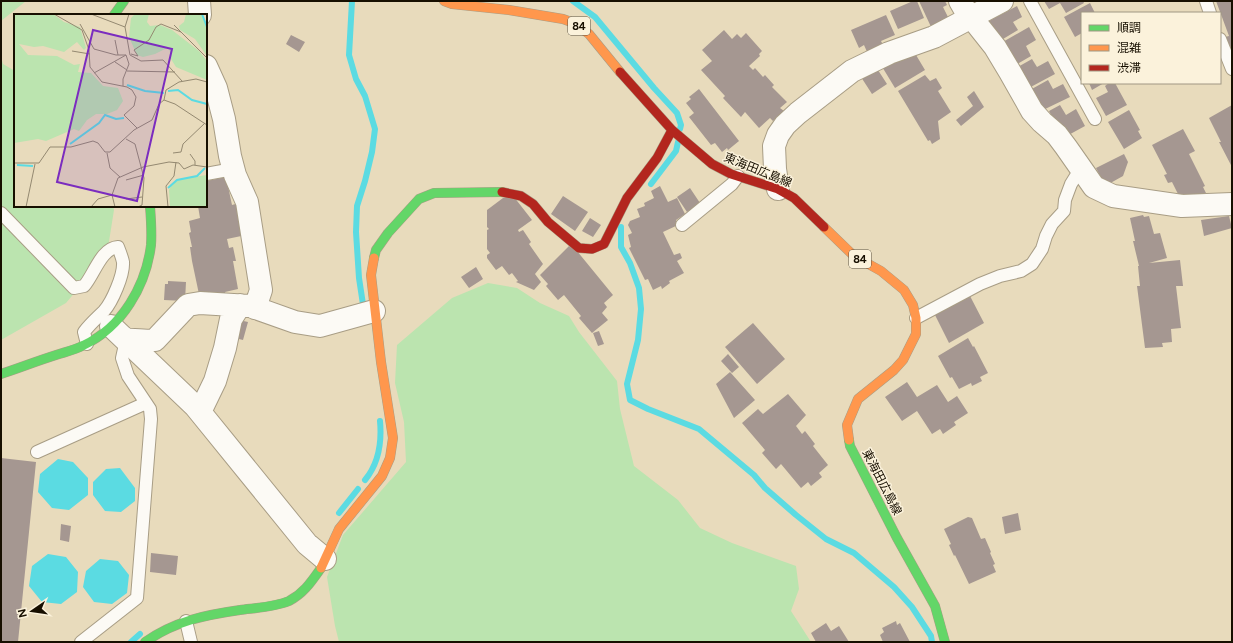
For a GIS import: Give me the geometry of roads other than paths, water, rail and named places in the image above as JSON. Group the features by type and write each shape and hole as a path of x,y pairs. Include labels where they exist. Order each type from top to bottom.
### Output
{"street":[{"path":"115,14 124,1"},
{"path":"199,1 200,14"},
{"name":"東海田広島線","path":"444,1 452,4 509,10 556,18 574,23 589,34 634,89 672,130 712,164 738,176 778,189 794,198 854,256 881,271 904,290 913,305 916,318 916,334 903,360 894,370 858,399 847,424 850,446 897,538 935,606 945,642"},
{"path":"778,189 774,146 778,134 798,112 852,71 889,53 934,37 953,26 966,9 1002,1"},
{"path":"966,9 995,47 1032,111 1057,135 1094,187 1113,196 1182,206 1232,204"},
{"path":"200,412 215,381 225,348 231,319 247,307 261,290 246,202 233,169 224,119 216,88 207,68"},
{"path":"145,642 160,632 186,621 210,614 265,607 288,601 307,588 322,566 338,529 382,476 390,458 392,438 374,311 371,275 376,250 388,232 419,199 434,193 506,192 521,196 533,204 548,222 579,248 592,249 604,244 618,214 631,192 657,158 672,130"},
{"path":"119,333 124,313 138,293 149,258 152,219 150,207"},
{"path":"1,374 87,344 106,331 119,333 148,342 155,340 188,305 200,303 247,307 295,322 320,326 374,311"},
{"path":"119,333 200,412 307,544 325,559"}],"lane":[{"path":"1030,1 1095,119"},
{"path":"1206,1 1210,12"},
{"path":"1221,42 1232,69"},
{"path":"916,318 980,284 1000,276 1021,271 1032,264 1042,249 1052,224 1064,211 1065,200 1071,184 1081,168"},
{"path":"207,174 233,169"},
{"path":"682,224 732,184 738,176"},
{"path":"1,213 74,288 84,286 88,282 105,252 118,247 123,264 116,292 104,310 92,321 84,332 87,344"},
{"path":"81,642 137,598 151,419 150,409 128,376 122,358 119,333"},
{"path":"37,452 146,403"},
{"path":"186,621 191,642"}],"water":[{"path":"58,459 73,462 88,478 88,495 69,510 52,508 38,492 40,474"},
{"path":"120,468 135,488 135,501 121,512 105,511 93,495 93,482 106,469"},
{"path":"48,554 66,557 78,572 77,592 61,604 42,602 29,586 32,566"},
{"path":"100,559 118,561 129,575 127,593 112,604 94,602 83,587 86,571"}],"waterway":[{"path":"352,1 349,55 356,79 365,96 375,129 372,152 357,206 356,232 359,278 364,311"},
{"path":"573,1 595,17 654,88 677,113 681,125 680,129"},
{"path":"651,184 676,151 678,142"},
{"path":"621,227 621,247 630,263 639,288 641,309 638,340 627,384 630,400 648,409 699,429 754,475 765,488 796,515 826,539 854,553 894,587 912,607 931,636 932,642"},
{"path":"365,480 374,467 380,445 380,421"},
{"path":"339,513 358,489"},
{"path":"131,642 140,634"}]}
